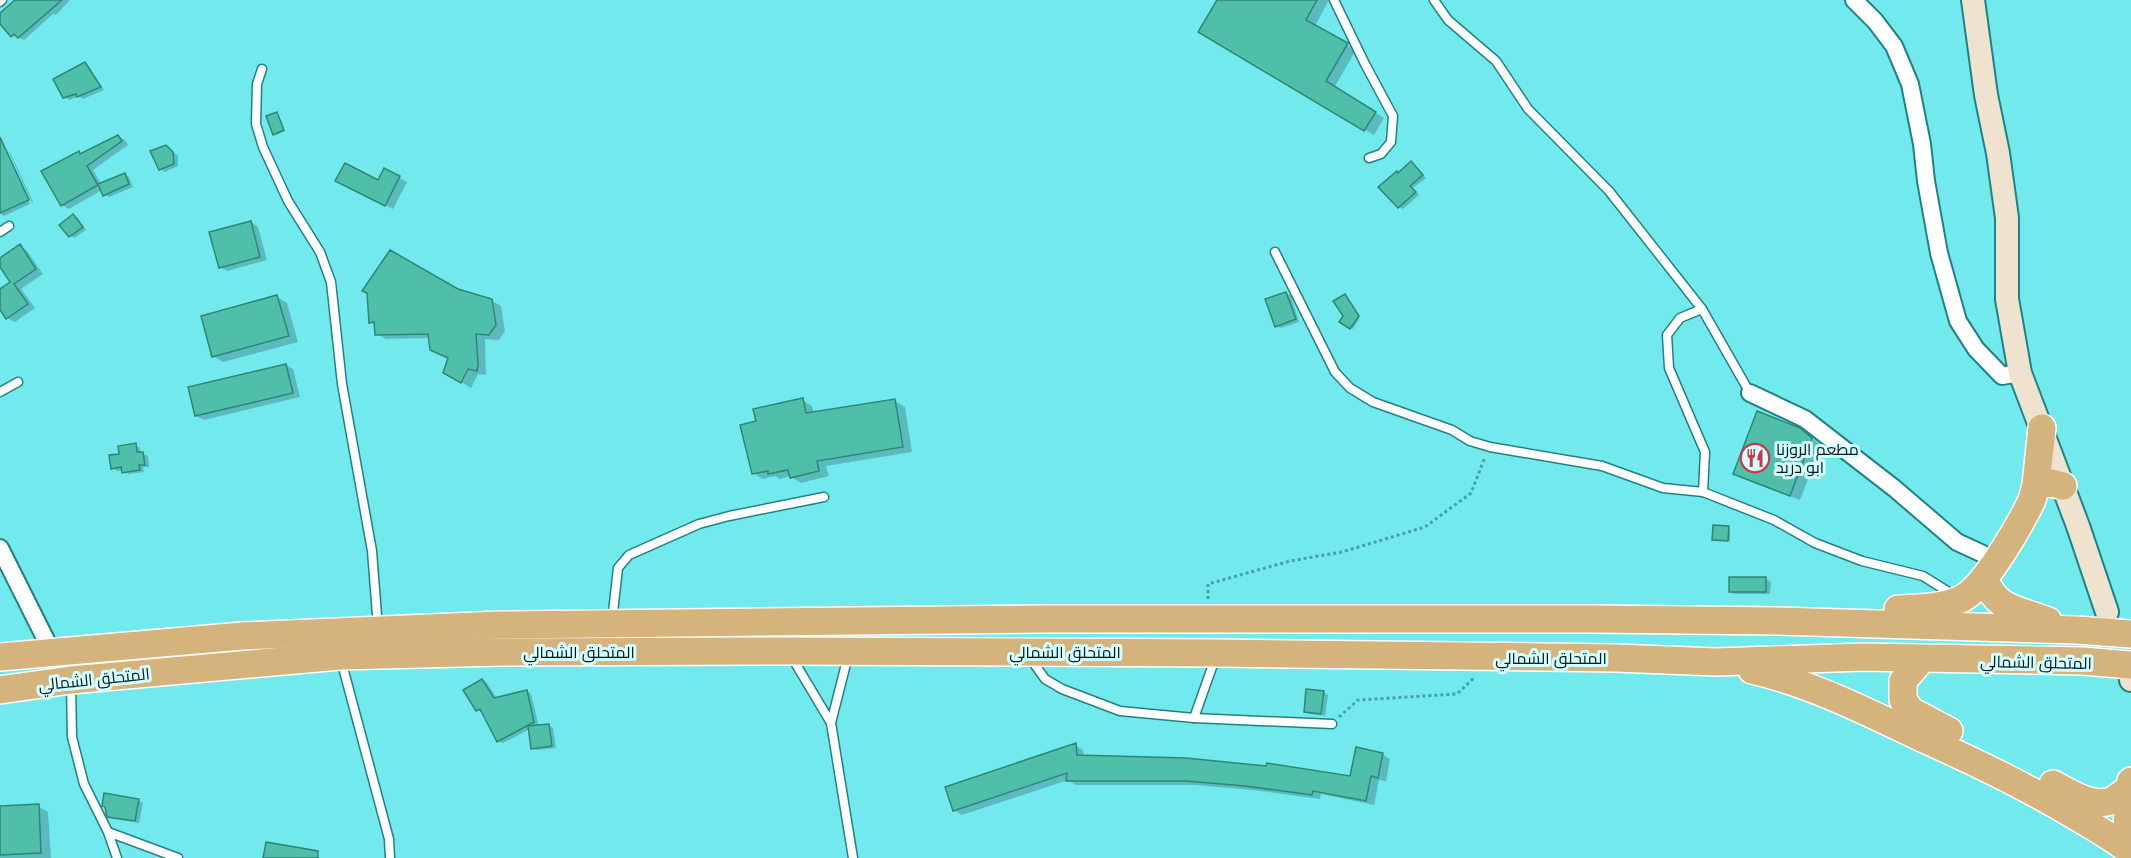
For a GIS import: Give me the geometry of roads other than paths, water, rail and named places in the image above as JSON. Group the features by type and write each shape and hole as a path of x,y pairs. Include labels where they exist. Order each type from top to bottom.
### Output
{"highway":[{"path":"1778,621 1920,608 1961,600 1972,592 1990,569 2025,514 2036,485 2042,428"},
{"path":"2036,485 2052,483 2063,486"},
{"path":"1990,569 1990,593 2003,606 2068,630"},
{"name":"المتحلق الشمالي","path":"0,657 242,636 499,625 1208,619 1594,619 1778,621 2131,634"},
{"name":"المتحلق الشمالي","path":"0,690 71,680 340,656 502,652 1218,653 1616,658 1716,662 1863,657 2131,665"},
{"path":"1921,660 1903,681 1903,700 1911,711 2081,798 2128,835"},
{"path":"1716,662 1781,677 1833,696 2005,777 2058,805 2128,835"},
{"path":"2128,835 2130,784"},
{"path":"2081,798 2101,803 2112,801 2130,784"}],"main road":[{"path":"1973,0 2007,218 2007,299 2020,373 2042,428 2107,612"}],"street":[{"path":"1854,0 1875,21 1894,46 1910,84 1939,253 1958,321 1976,349 2002,376 2020,373"},
{"path":"1750,393 1805,419 1894,488 1990,569"},
{"path":"0,548 52,652"}],"lane":[{"path":"1334,0 1392,116 1391,141 1381,154 1369,158"},
{"path":"1434,0 1448,20 1496,61 1528,109 1609,191 1702,309 1750,393"},
{"path":"262,69 257,84 256,123 263,147 288,201 320,252 330,282 342,384 372,551 378,631"},
{"path":"0,232 9,226"},
{"path":"1275,252 1335,372 1350,388 1373,402 1452,430 1470,441 1490,447 1602,466 1663,488 1703,492 1774,520 1815,543 1862,561 1923,576 1961,600"},
{"path":"1702,309 1680,318 1667,335 1670,368 1705,452 1703,492"},
{"path":"0,392 18,382"},
{"path":"612,624 618,568 629,555 699,524 824,497"},
{"path":"788,651 831,723 853,858"},
{"path":"831,723 849,652"},
{"path":"1023,652 1034,662 1045,679 1062,689 1120,711 1194,718 1332,724"},
{"path":"1194,718 1218,653"},
{"path":"340,656 389,839 390,858"},
{"path":"71,680 74,746 84,784 108,832 117,858"},
{"path":"108,832 178,858"}],"place":[{"name":"مطعم الروزنا ابو دريد","path":"1755,458"}]}
